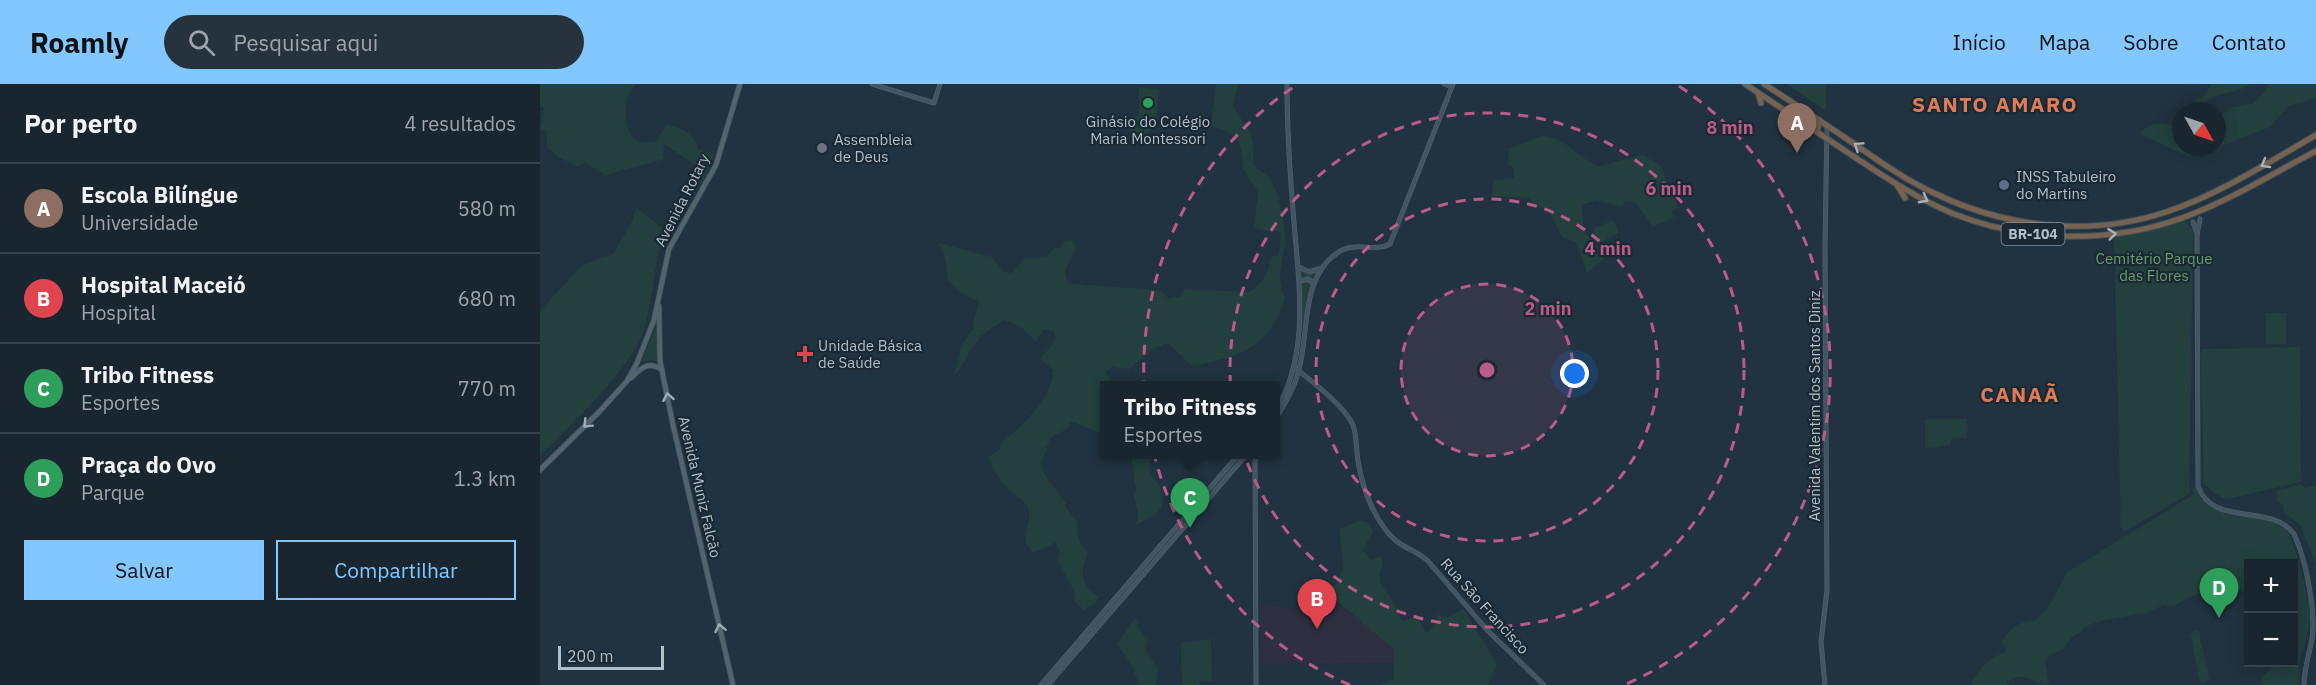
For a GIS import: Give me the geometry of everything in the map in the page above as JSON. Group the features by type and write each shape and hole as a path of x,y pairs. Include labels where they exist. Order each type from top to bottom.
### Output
{"highway":[{"name":"BR-104","path":"1745,84 1897,184 1931,203 1969,219 2030,234 2110,235 2166,223 2204,209 2270,178 2316,151"},
{"name":"BR-104","path":"1764,84 1882,163 1937,195 2017,222 2062,227 2118,224 2168,212 2263,166 2316,135"},
{"path":"1758,93 1761,103"},
{"path":"1804,131 1819,126 1819,120"},
{"path":"1845,158 1857,158"},
{"path":"1897,184 1905,198"}],"main road":[{"name":"Avenida Rotary","path":"659,293 669,249 716,165 740,84"},
{"name":"Avenida Muniz Falcão","path":"659,293 658,331 673,425 733,685"},
{"path":"627,381 644,350 654,320 659,293"},
{"path":"540,470 627,381 647,366 654,365 663,371"}],"street":[{"path":"872,84 934,103 940,84"},
{"path":"1280,402 1294,367 1299,338 1300,304 1288,143 1287,84"},
{"path":"1280,410 1288,398 1299,371 1310,298 1321,268 1346,248 1359,245 1389,245 1422,168 1453,86 1444,84"},
{"name":"Avenida Valentim dos Santos Diniz","path":"1825,685 1821,642 1827,590 1827,126"},
{"path":"2200,219 2197,235 2199,489 2215,507 2272,519 2286,525 2294,534 2313,610 2312,639 2304,672 2304,685"},
{"path":"2193,222 2197,235"},
{"path":"1298,267 1309,272 1321,268"},
{"path":"1299,281 1308,279 1314,284"},
{"name":"Rua São Francisco","path":"1294,367 1340,408 1352,424 1362,482 1384,529 1400,545 1428,561 1487,630 1544,685"},
{"path":"1041,685 1235,459"},
{"path":"1048,685 1243,459"},
{"path":"1255,459 1256,685"},
{"path":"1183,519 1187,523"},
{"path":"1113,599 1118,603"}],"shaded area":[{"path":"1329,592 1336,604 1396,644 1398,663 1263,664 1261,605 1326,613"}],"green space":[{"path":"540,84 636,84 631,89 626,103 627,125 632,138 644,143 657,141 666,124 686,132 694,139 698,149 714,154 702,185 695,177 700,168 663,143 661,160 605,175 586,163 577,166 558,157 547,147 547,132 540,129 544,108 540,106"},
{"path":"1216,84 1239,84 1234,99 1234,108 1251,136 1253,165 1270,178 1281,208 1285,245 1280,283 1285,297 1271,328 1259,342 1239,353 1199,365 1191,365 1168,343 1153,349 1129,369 1112,366 1106,372 1111,381 1100,381 1100,433 1076,422 1070,422 1068,428 1050,438 1042,462 1044,474 1077,521 1078,540 1088,553 1083,566 1083,578 1088,588 1099,597 1094,604 1083,610 1075,602 1074,591 1058,560 1060,551 1055,542 1032,552 1028,546 1026,535 1029,520 1028,508 1008,489 994,470 988,457 1000,449 1001,443 1026,421 1042,401 1053,370 1040,359 1055,341 1055,332 1044,329 1036,342 1021,327 1004,320 979,339 954,375 962,344 974,328 973,322 980,300 961,293 948,280 945,258 939,243 992,257 1004,272 1012,273 1024,259 1048,256 1054,248 1061,248 1062,243 1072,240 1076,245 1075,250 1066,270 1070,284 1160,290 1169,299 1182,296 1183,289 1249,292 1265,277 1271,257 1279,255 1281,232 1254,228 1258,192 1243,169 1242,152 1238,139 1211,125"},
{"path":"1787,84 1826,84 1826,111"},
{"path":"2211,84 2250,84 2205,102 2193,102 2206,94"},
{"path":"2269,84 2316,84 2316,98 2289,106 2270,127 2226,144 2226,111 2233,107 2252,104"},
{"name":"Ginásio do Colégio Maria Montessori","path":"1139,87 1160,90 1155,122 1152,122 1147,138 1129,132 1134,115 1139,116"},
{"path":"2154,124 2172,125 2172,149 2140,134"},
{"path":"1543,136 1559,140 1599,166 1643,155 1660,165 1678,208 1671,210 1674,217 1653,227 1635,202 1625,201 1622,207 1596,200 1582,205 1583,229 1603,259 1587,273 1576,242 1562,237 1549,211 1534,204 1529,198 1492,196 1493,180 1514,178 1514,168 1507,165 1509,152 1507,149"},
{"path":"636,207 664,230 644,329 627,362 614,379 540,456 540,311 582,265 613,254 633,220"},
{"path":"1613,220 1619,233 1599,243 1593,229"},
{"name":"Cemitério Parque das Flores","path":"2184,222 2193,231 2189,494 2125,531 2121,528 2114,235"},
{"path":"1298,263 1306,269 1322,264 1307,301 1303,323 1300,322"},
{"path":"2266,313 2286,313 2286,344 2266,344"},
{"path":"656,327 659,362 650,360 641,362"},
{"path":"2300,347 2301,482 2226,499 2214,493 2204,484 2201,349"},
{"path":"1925,419 1967,419 1967,438 1952,438 1950,445 1925,449"},
{"path":"1131,459 1150,459 1150,472 1159,486 1163,500 1162,506 1155,514 1136,524 1138,509 1133,495 1137,489"},
{"path":"2195,481 2199,495 2207,505 2219,510 2276,522 2286,529 2297,559 2244,559 2244,591 2232,589 2207,591 2174,606 2163,605 2146,613 2100,621 2084,627 2071,638 2063,650 2053,653 2045,661 2049,685 2016,677 2006,685 1971,685 1985,664 2006,652 2002,642 2008,633 2016,626 2036,621 2049,606 2067,572 2193,495"},
{"path":"2300,484 2305,488 2316,486 2316,565 2301,526 2284,512 2283,505 2276,501 2278,495 2275,492"},
{"path":"1358,521 1368,523 1373,531 1363,550 1371,560 1382,556 1382,566 1379,572 1381,585 1392,600 1402,621 1417,617 1426,633 1435,626 1438,614 1444,619 1463,609 1497,664 1488,685 1378,685 1394,679 1394,649 1338,602 1330,590 1340,577 1342,569 1340,529"},
{"path":"2298,562 2310,610 2309,626 2299,668 2299,685 2260,685 2264,675 2273,667 2298,667"},
{"path":"1135,618 1142,635 1148,638 1146,650 1158,668 1156,685 1139,685 1131,663 1117,644"},
{"path":"2194,630 2199,632 2209,679 2204,684 2199,680 2191,635"},
{"path":"1211,639 1212,681 1200,681 1199,685 1182,685 1181,643"}],"place":[{"name":"Ginásio do Colégio Maria Montessori","path":"1148,103"},
{"name":"Assembleia de Deus","path":"822,148"},
{"name":"Escola Bilíngue","path":"1797,153"},
{"name":"INSS Tabuleiro do Martins","path":"2004,185"},
{"name":"Unidade Básica de Saúde","path":"805,354"},
{"name":"Tribo Fitness","path":"1190,528"},
{"name":"Praça do Ovo","path":"2219,618"},
{"name":"Hospital Maceió","path":"1317,629"}],"district":[{"name":"SANTO AMARO","path":"1995,104"},
{"name":"CANAÃ","path":"2020,394"}]}
